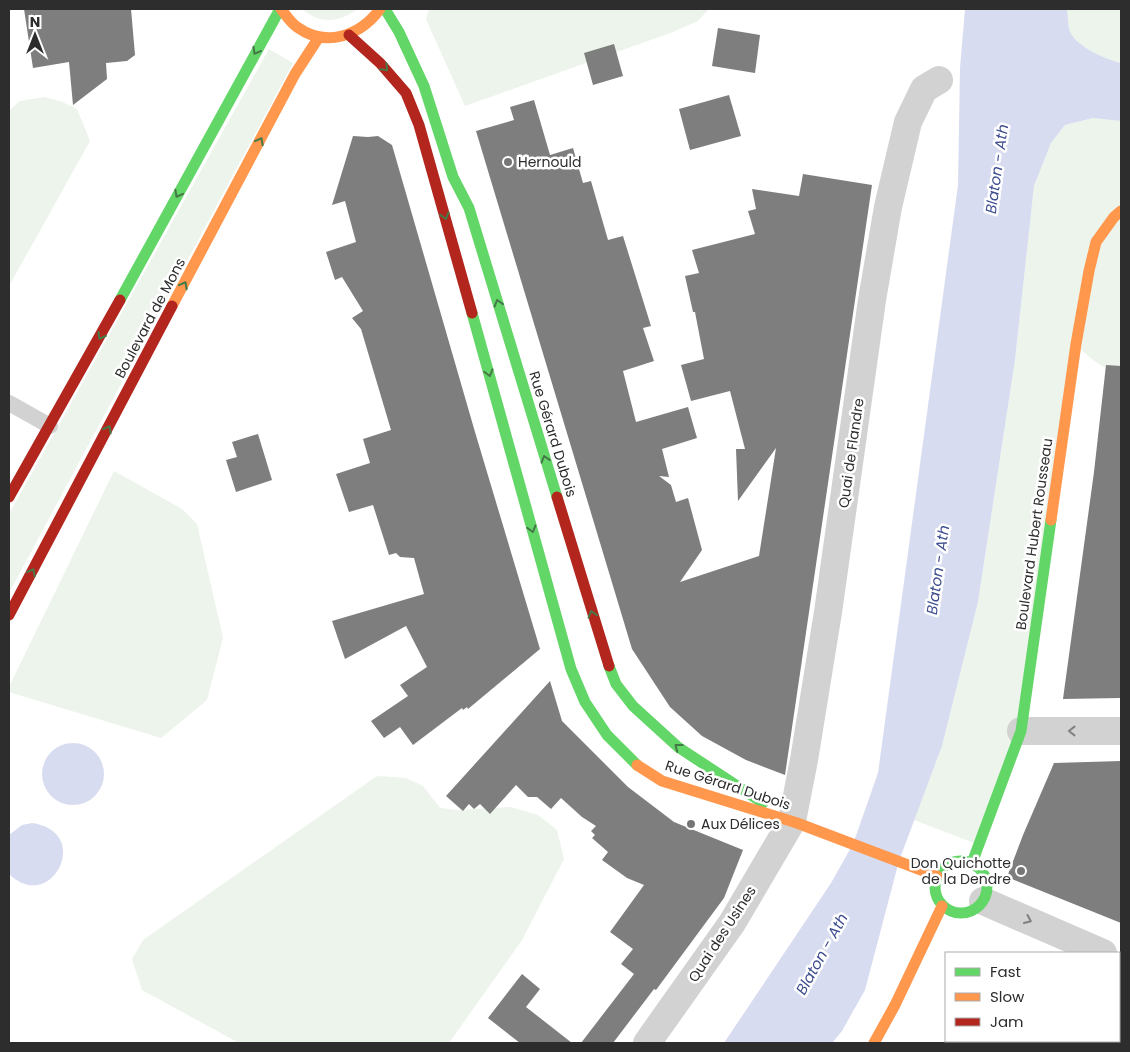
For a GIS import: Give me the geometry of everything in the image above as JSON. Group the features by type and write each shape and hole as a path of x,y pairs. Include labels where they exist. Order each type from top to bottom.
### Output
{"street":[{"path":"9,497 118,304 255,52 281,9 297,27 319,37 334,38 349,35 369,23 380,9"},
{"name":"Rue Gérard Dubois","path":"385,9 402,38 424,86 453,178 469,208 604,652 616,684 633,706 678,747 792,821"},
{"name":"Rue Gérard Dubois","path":"349,35 406,92 419,124 571,669 585,702 607,735 633,762 662,781 792,821"},
{"name":"Boulevard de Mons","path":"9,615 295,74 319,37"},
{"name":"Quai de Flandre","path":"792,821 828,612 872,300 888,206 908,122 932,85"},
{"name":"Boulevard Hubert Rousseau","path":"972,863 1021,731 1076,344 1089,271 1096,242 1114,216 1121,211"},
{"path":"1021,731 1121,731"},
{"path":"792,821 937,876"},
{"name":"Quai des Usines","path":"647,1043 732,923 792,821"},
{"path":"954,861 972,863 985,875 987,893 983,901 972,911 964,913 949,910 942,906 935,893 934,886 937,876 946,865 954,861"},
{"path":"983,901 1101,952"},
{"path":"874,1043 895,1006 942,906"}],"lane":[{"path":"9,403 50,426"}],"shaded area":[{"path":"302,9 357,9 344,17 329,20 315,17"},
{"path":"429,9 709,9 698,21 673,32 465,106 426,19"},
{"path":"1067,9 1121,9 1121,63 1091,51 1077,41 1069,29"},
{"path":"269,49 293,63 9,593 9,514"},
{"path":"44,97 60,101 77,109 90,141 9,286 9,111 20,101"},
{"path":"1093,118 1121,121 1121,372 1107,368 1091,359 1076,345 1021,731 979,845 914,820 942,746 978,602 1015,360 1034,186 1051,143 1065,125"},
{"path":"114,471 182,509 197,524 223,638 207,700 161,738 9,692 9,687"},
{"path":"377,776 406,778 423,786 440,808 457,810 511,807 538,815 557,830 564,859 522,940 449,1043 239,1043 142,990 132,959 143,940"}],"water":[{"name":"Blaton - Ath","path":"965,9 1067,9 1069,29 1077,41 1099,55 1121,63 1121,121 1093,118 1065,125 1051,143 1034,186 1015,360 978,602 942,746 899,861 865,990 842,1031 832,1043 724,1043 831,883 853,844 878,773 958,185 960,68"},
{"path":"73,743 85,745 95,752 102,762 104,774 102,786 95,796 85,803 73,805 61,803 51,796 44,786 42,774 44,762 51,752 61,745"},
{"path":"32,823 51,829 60,841 63,854 60,867 51,878 39,885 25,884 9,874 9,835 22,825"}],"building":[{"path":"24,9 131,9 135,55 127,61 106,63 107,79 73,105 69,62 33,68"},
{"path":"718,28 760,35 755,73 712,66"},
{"path":"614,44 623,76 593,85 584,53"},
{"path":"729,95 741,136 690,150 679,109"},
{"path":"534,100 550,155 573,148 583,183 591,181 608,240 623,236 651,326 643,328 654,361 623,371 636,422 688,407 697,438 662,449 669,477 659,476 671,485 676,502 688,498 702,550 680,582 759,556 776,448 738,501 736,449 745,449 730,391 691,401 681,365 704,359 695,312 693,312 685,276 699,273 692,250 755,234 748,211 756,209 752,189 799,196 803,174 872,185 785,775 746,760 702,736 670,707 632,649 476,131 514,120 510,107"},
{"path":"353,136 378,136 392,145 540,649 468,709 467,707 463,710 462,708 413,745 400,727 384,738 371,721 408,696 400,685 427,667 406,626 345,659 332,621 424,594 414,558 400,557 396,553 389,555 373,505 349,512 336,474 370,463 363,439 391,430 361,329 352,318 363,311 342,277 335,280 326,252 356,242 345,201 332,205"},
{"path":"1106,365 1121,366 1121,698 1063,699 1094,472"},
{"path":"258,434 272,480 236,492 226,460 237,457 232,442"},
{"path":"550,681 562,721 628,787 674,822 743,850 724,898 656,990 654,989 613,1043 581,1043 634,974 621,964 633,949 610,932 644,885 627,878 602,860 608,852 592,838 595,835 591,831 596,826 582,817 561,798 551,809 537,797 528,797 516,785 490,814 480,804 474,809 469,804 463,811 446,796"},
{"path":"1121,761 1121,923 1007,877 1054,763"},
{"path":"522,974 540,989 526,1007 572,1043 520,1043 488,1018"}],"traffic: fast":[{"path":"120,300 280,9"},
{"path":"385,9 399,32 424,86 453,177 469,208 557,497"},
{"path":"472,313 571,669 585,702 607,735 637,765"},
{"path":"972,863 1021,731 1051,520"},
{"path":"609,666 616,684 633,706 678,747 763,803"},
{"path":"956,861 966,861 976,865 983,872 987,887 983,902 976,909 966,913 956,913 946,909 939,902 935,892 935,882 939,872 946,865 956,861"}],"traffic: slow":[{"path":"281,9 297,27 319,37 331,38 353,32 363,26 380,9"},
{"path":"172,306 295,74 319,37"},
{"path":"1051,520 1076,344 1089,271 1096,242 1114,217 1121,211"},
{"path":"637,765 662,781 797,823 937,876"},
{"path":"874,1043 895,1005 942,906"}],"traffic: jam":[{"path":"349,35 380,63 406,93 419,125 472,313"},
{"path":"9,497 120,300"},
{"path":"9,615 172,306"},
{"path":"557,497 609,666"}],"place":[{"name":"Hernould","path":"508,162"},
{"name":"Aux Délices","path":"691,824"},
{"name":"Don Quichotte de la Dendre","path":"1021,871"}]}
